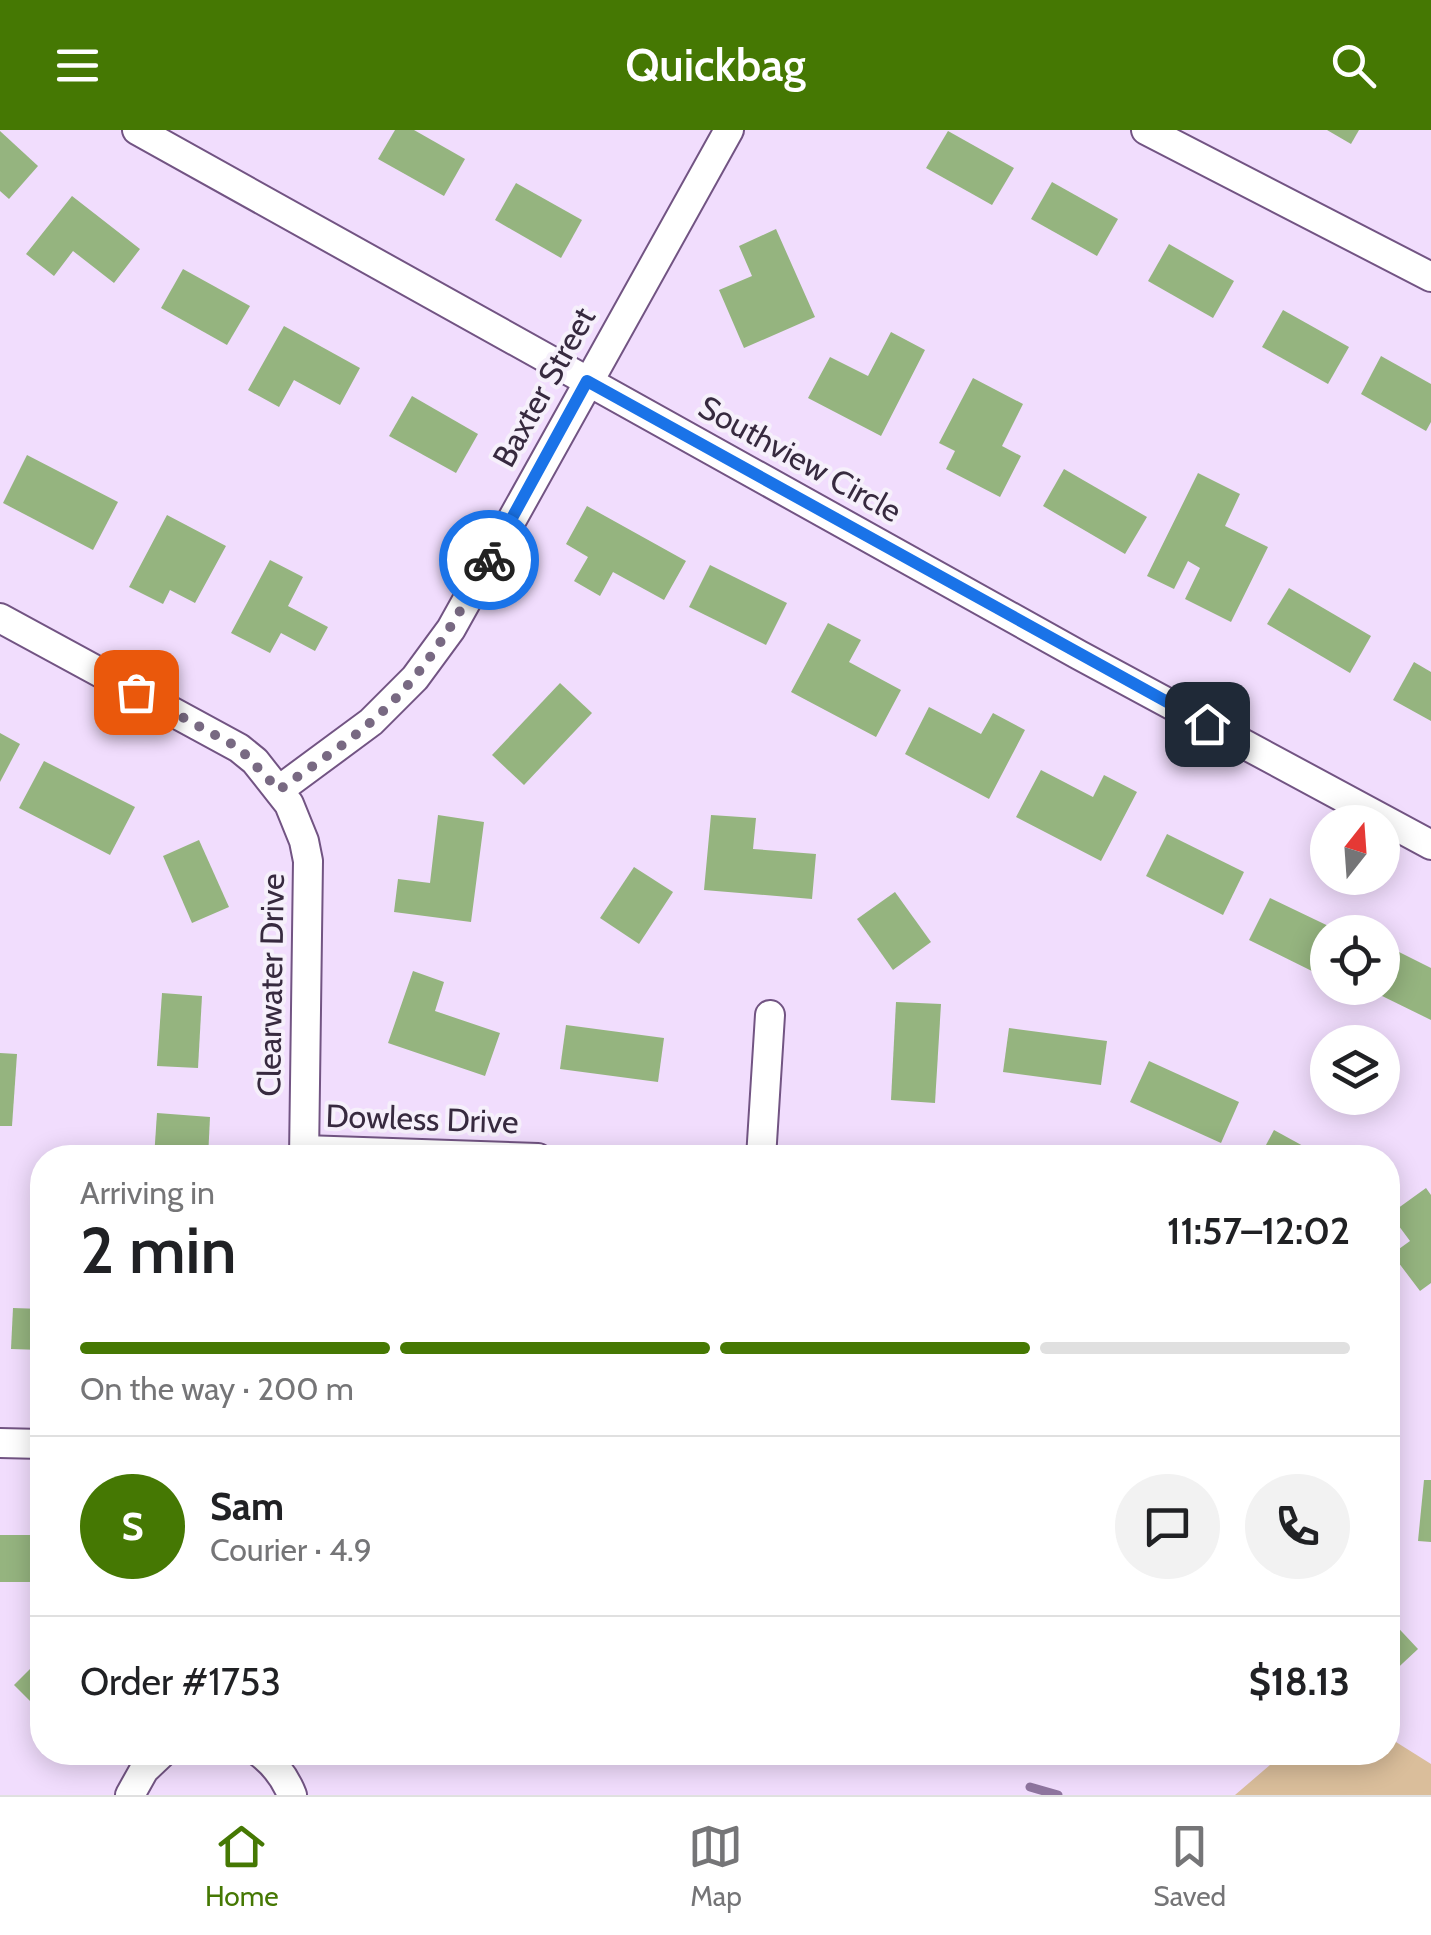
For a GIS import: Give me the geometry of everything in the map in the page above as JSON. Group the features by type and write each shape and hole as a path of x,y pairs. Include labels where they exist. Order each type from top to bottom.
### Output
{"street":[{"name":"Southview Circle","path":"137,130 1079,655 1431,845"},
{"name":"Baxter Street","path":"279,790 371,722 415,678 451,628 728,130"},
{"path":"1146,130 1431,277"},
{"name":"Clearwater Drive","path":"0,618 239,748 279,790 298,822 308,862 304,1145"},
{"path":"761,1145 770,1014"},
{"path":"0,1443 30,1444"},
{"path":"130,1795 149,1765"},
{"path":"273,1765 292,1795"}],"shaded area":[{"path":"1400,1745 1431,1764 1431,1795 1235,1795 1270,1765 1400,1765"}],"building":[{"path":"395,130 414,130 465,159 444,196 378,159"},
{"path":"1327,130 1359,130 1351,144"},
{"path":"0,131 38,166 9,199 0,191"},
{"path":"948,131 1014,168 992,205 926,168"},
{"path":"1052,182 1118,219 1097,256 1031,219"},
{"path":"516,183 582,220 561,258 495,220"},
{"path":"72,196 140,249 114,283 73,251 54,276 26,254"},
{"path":"776,229 815,317 744,348 719,290 752,276 739,246"},
{"path":"1169,244 1234,281 1213,318 1148,281"},
{"path":"183,269 250,306 227,345 161,308"},
{"path":"1283,310 1349,347 1328,384 1262,347"},
{"path":"284,326 360,368 340,405 294,380 279,407 248,390"},
{"path":"891,332 925,350 881,436 808,398 830,357 868,376"},
{"path":"1381,356 1431,384 1431,422 1426,431 1361,394"},
{"path":"973,378 1023,404 1002,446 1021,456 1000,497 946,469 955,451 939,443"},
{"path":"412,396 478,434 456,473 389,436"},
{"path":"27,455 118,502 93,550 3,503"},
{"path":"1064,469 1147,517 1125,554 1043,506"},
{"path":"1198,473 1240,494 1225,526 1268,547 1231,622 1185,599 1200,568 1188,561 1174,589 1147,576"},
{"path":"587,506 686,561 664,600 613,572 600,596 574,581 588,557 566,544"},
{"path":"167,515 226,546 195,603 170,590 163,604 129,587"},
{"path":"270,560 303,577 288,606 328,627 315,651 281,633 270,653 231,633"},
{"path":"710,565 787,603 766,645 689,607"},
{"path":"1289,588 1371,636 1350,673 1267,624"},
{"path":"828,623 861,640 849,662 901,690 876,737 791,692"},
{"path":"1414,662 1431,672 1431,721 1393,700"},
{"path":"560,683 592,713 524,785 492,755"},
{"path":"929,707 981,734 993,713 1025,730 989,799 905,754"},
{"path":"0,733 20,744 0,782"},
{"path":"44,761 135,807 110,855 19,808"},
{"path":"1041,770 1093,797 1104,775 1137,792 1101,861 1016,817"},
{"path":"438,815 484,822 471,922 394,912 398,879 430,883"},
{"path":"711,815 756,818 753,849 816,854 812,899 704,890"},
{"path":"1167,834 1244,872 1223,915 1146,876"},
{"path":"199,840 229,907 192,923 163,856"},
{"path":"634,867 673,892 639,944 600,918"},
{"path":"895,892 931,942 893,970 857,919"},
{"path":"1270,898 1310,917 1310,970 1249,940"},
{"path":"1400,952 1431,968 1431,1020 1400,1005"},
{"path":"413,971 444,982 435,1011 500,1033 485,1076 388,1043"},
{"path":"162,993 202,996 198,1068 157,1066"},
{"path":"896,1002 941,1004 935,1103 891,1100"},
{"path":"566,1025 664,1038 658,1082 560,1069"},
{"path":"1009,1028 1107,1041 1101,1085 1003,1072"},
{"path":"0,1053 17,1054 12,1126 0,1126"},
{"path":"1149,1061 1239,1102 1221,1143 1130,1102"},
{"path":"157,1113 210,1117 209,1145 155,1145"},
{"path":"1274,1130 1301,1145 1266,1145"},
{"path":"1426,1188 1431,1195 1431,1283 1420,1291 1400,1265 1400,1248 1410,1241 1400,1228 1400,1207"},
{"path":"13,1308 30,1309 30,1350 11,1349"},
{"path":"1424,1480 1431,1480 1431,1542 1418,1541"},
{"path":"0,1535 30,1535 30,1582 0,1582"},
{"path":"1400,1630 1418,1649 1400,1666"},
{"path":"30,1669 30,1701 14,1685"}],"waterway":[{"path":"1030,1787 1058,1795"}],"way so far":[{"path":"136,692 239,748 279,790 371,722 415,678 451,628 489,560"}],"route":[{"path":"489,560 587,381 1207,724"}]}
